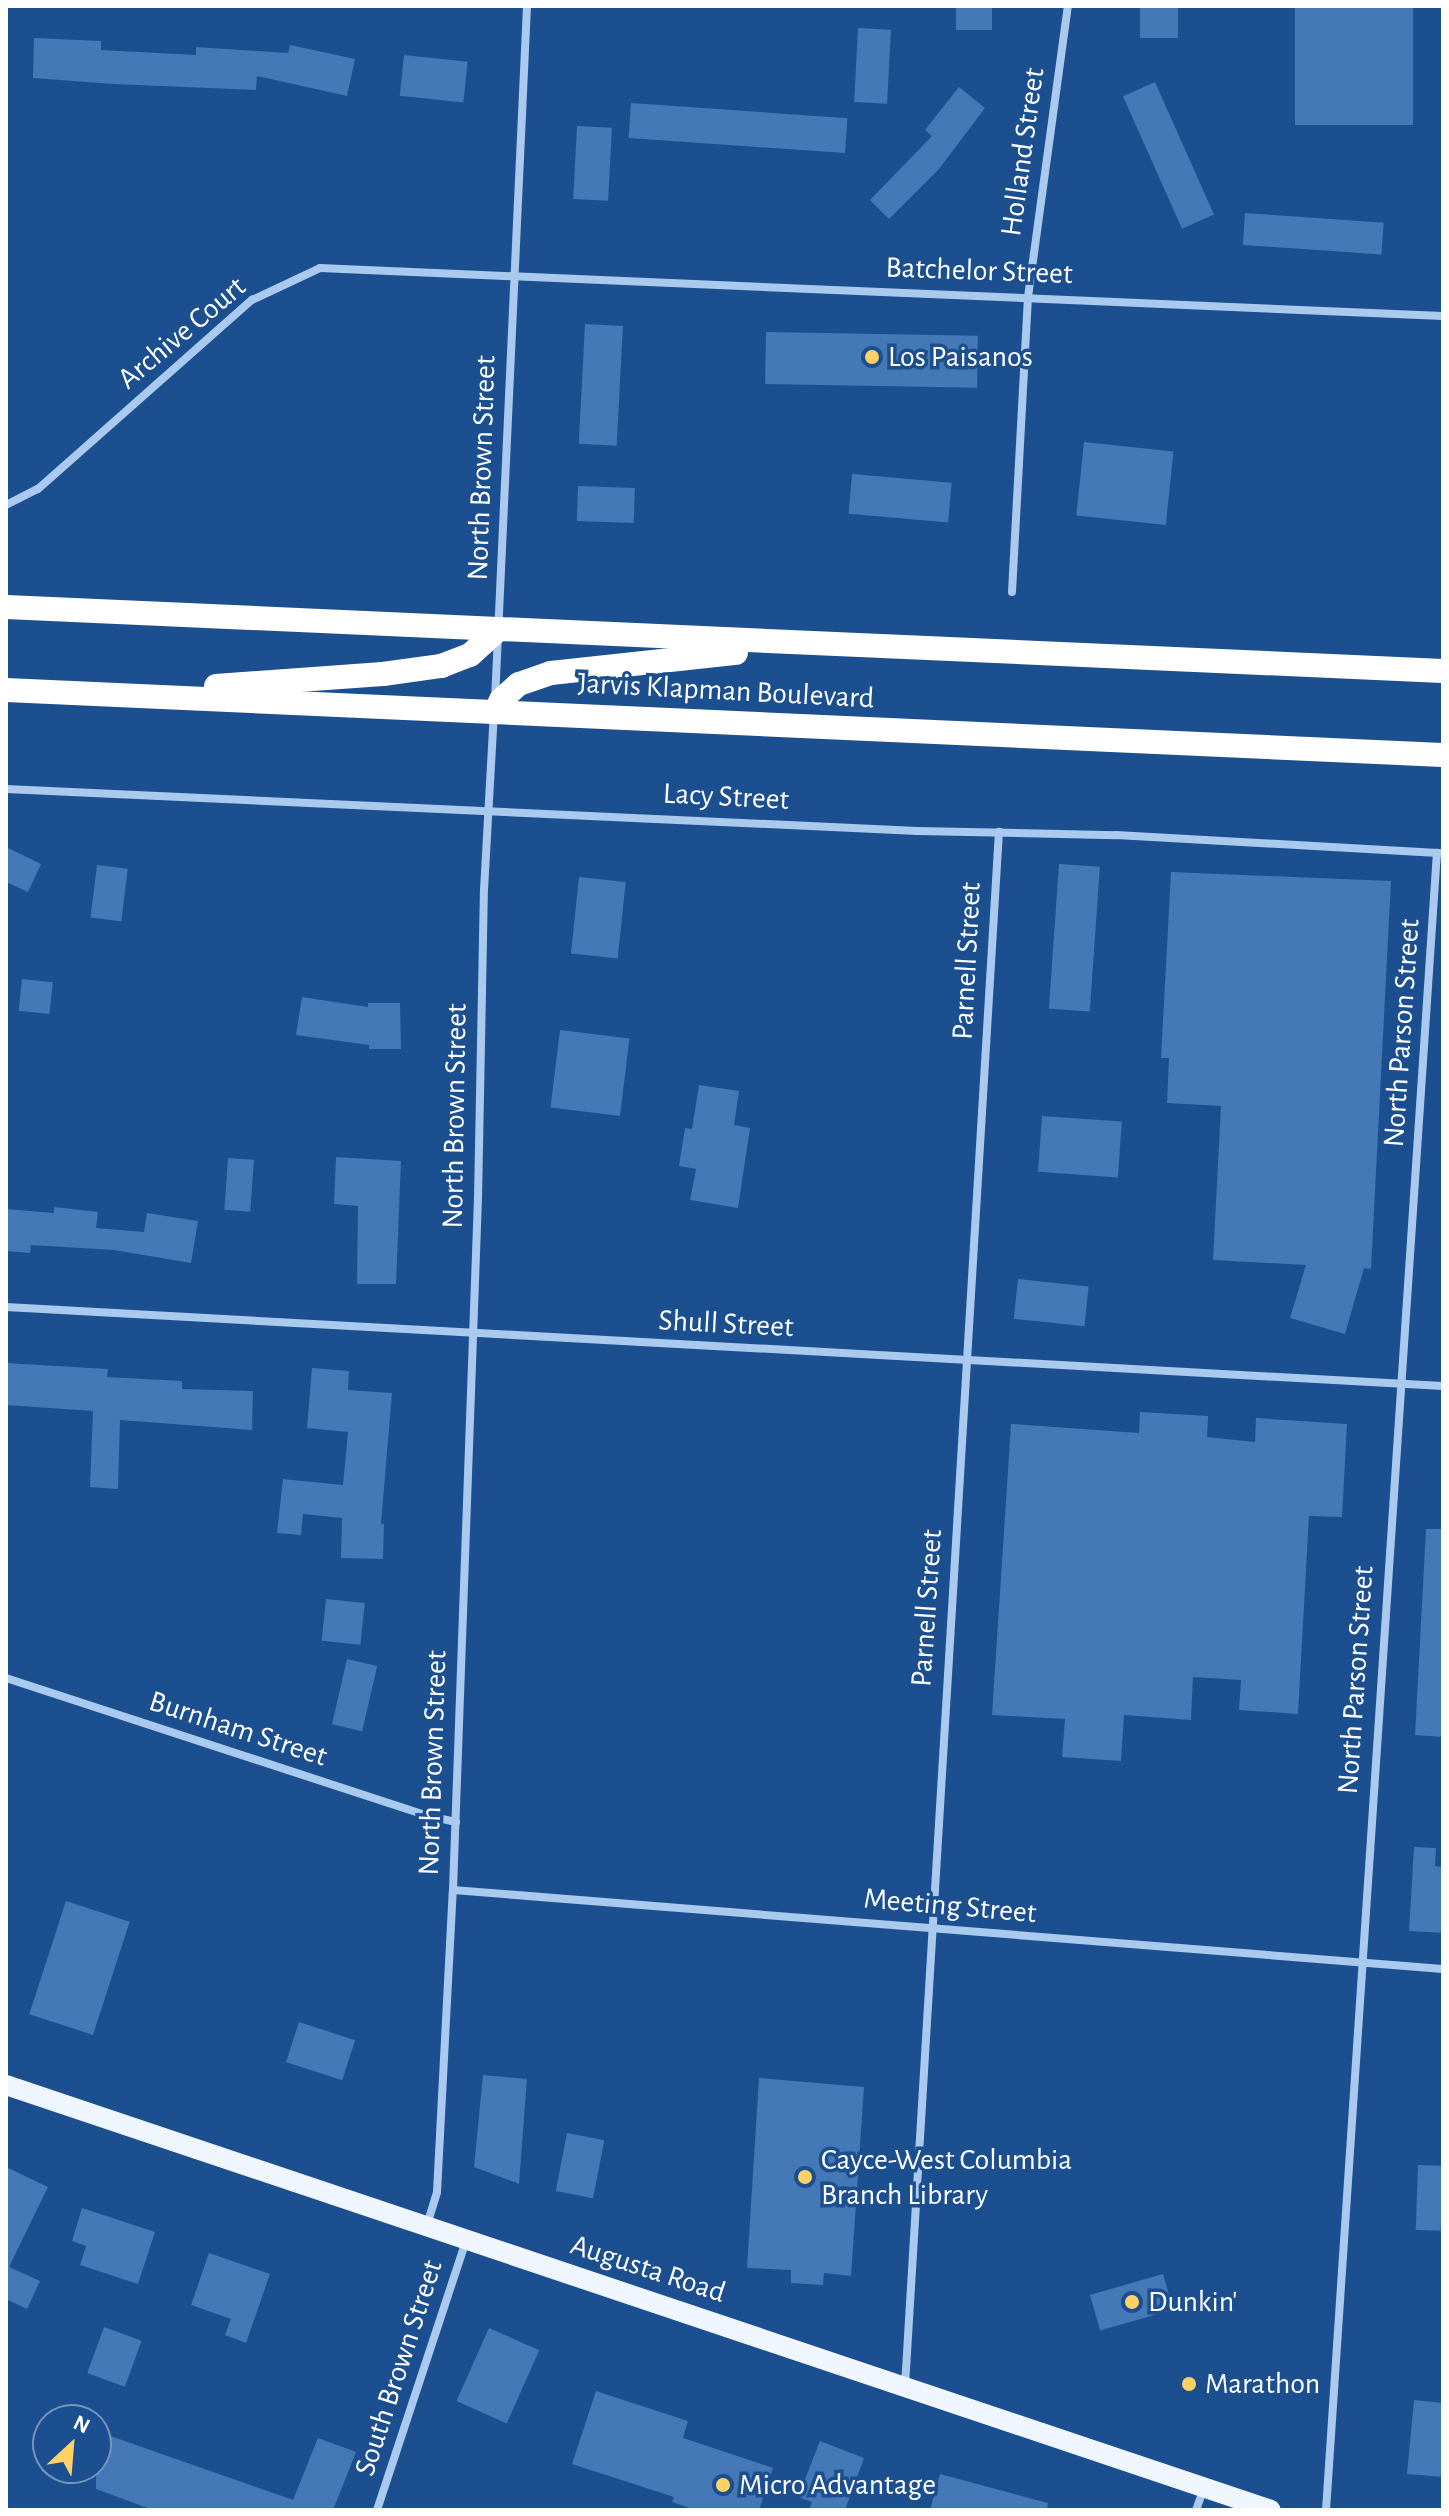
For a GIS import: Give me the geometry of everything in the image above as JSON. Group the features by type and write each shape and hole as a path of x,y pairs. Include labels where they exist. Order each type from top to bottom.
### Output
{"highway":[{"name":"Jarvis Klapman Boulevard","path":"6,607 1443,671"},
{"path":"102,694 415,670 470,655 499,629"},
{"path":"495,712 501,700 519,684 551,673 830,644"},
{"name":"Jarvis Klapman Boulevard","path":"6,690 1443,755"}],"main road":[{"name":"Augusta Road","path":"6,2085 1271,2510"}],"street":[{"name":"North Brown Street","path":"427,2226 437,2192 453,1890 489,811 527,6"},
{"name":"Holland Street","path":"1012,592 1028,297 1068,6"},
{"name":"Archive Court","path":"6,505 38,489 252,300 320,268 514,278"},
{"name":"Batchelor Street","path":"514,278 1443,316"},
{"name":"Lacy Street","path":"6,789 1116,835 1440,853"},
{"name":"Parnell Street","path":"905,2387 999,832"},
{"name":"North Parson Street","path":"1326,2510 1388,1557 1440,853"},
{"name":"Shull Street","path":"6,1307 1443,1386"},
{"name":"Burnham Street","path":"6,1678 421,1814 456,1822"},
{"name":"Meeting Street","path":"453,1890 1443,1969"},
{"name":"South Brown Street","path":"377,2510 466,2240"},
{"path":"1196,2510 1204,2487"}],"building":[{"path":"956,6 992,6 992,30 956,30"},
{"path":"1140,6 1178,6 1178,38 1140,38"},
{"path":"1295,6 1413,6 1413,125 1295,125"},
{"path":"858,28 891,30 887,104 854,102"},
{"path":"34,38 101,41 101,50 196,55 196,47 288,53 290,45 355,59 347,96 257,76 256,90 113,84 33,78"},
{"path":"404,55 468,62 463,102 400,96"},
{"path":"1155,82 1214,214 1182,229 1123,96"},
{"path":"959,87 985,108 939,169 889,219 870,200 932,136 925,130"},
{"path":"631,103 847,118 845,153 629,138"},
{"path":"577,126 612,128 608,201 573,199"},
{"path":"1245,213 1384,223 1381,255 1243,245"},
{"path":"585,324 623,326 617,446 579,444"},
{"path":"766,332 978,336 977,388 765,384"},
{"path":"1084,442 1174,451 1166,525 1076,516"},
{"path":"852,474 952,483 948,523 849,514"},
{"path":"578,486 635,488 634,523 577,521"},
{"path":"6,847 41,864 28,892 6,882"},
{"path":"1059,864 1100,867 1090,1012 1049,1009"},
{"path":"97,865 128,869 121,921 91,918"},
{"path":"1171,872 1391,881 1371,1269 1364,1268 1345,1334 1290,1318 1306,1265 1213,1260 1221,1106 1167,1103 1169,1058 1161,1058"},
{"path":"579,877 626,882 618,958 571,954"},
{"path":"22,979 53,982 49,1014 19,1011"},
{"path":"302,997 368,1007 368,1003 400,1003 401,1049 369,1049 369,1045 296,1035"},
{"path":"560,1030 629,1039 620,1116 550,1107"},
{"path":"699,1085 739,1091 734,1125 750,1128 738,1208 690,1200 696,1169 679,1166 685,1128 692,1129"},
{"path":"1042,1116 1122,1122 1118,1177 1038,1172"},
{"path":"336,1157 401,1161 396,1284 357,1284 358,1206 334,1204"},
{"path":"228,1158 254,1160 250,1212 224,1210"},
{"path":"54,1207 98,1212 96,1228 144,1232 147,1213 198,1221 191,1263 114,1250 31,1245 30,1253 6,1251 6,1209 54,1213"},
{"path":"1018,1279 1089,1286 1084,1326 1014,1319"},
{"path":"6,1363 108,1369 107,1377 182,1381 182,1389 253,1391 252,1430 120,1420 118,1489 90,1487 93,1411 6,1405"},
{"path":"312,1368 349,1371 348,1390 392,1393 381,1524 384,1524 383,1559 341,1558 342,1518 303,1514 301,1535 277,1533 283,1479 343,1485 348,1432 307,1428"},
{"path":"1140,1412 1208,1416 1207,1437 1255,1442 1256,1418 1347,1424 1342,1517 1309,1516 1298,1714 1239,1710 1241,1680 1193,1677 1191,1720 1124,1715 1121,1761 1062,1757 1065,1719 992,1715 1011,1424 1139,1433"},
{"path":"1426,1529 1443,1529 1443,1737 1415,1735"},
{"path":"326,1599 365,1603 360,1645 322,1641"},
{"path":"347,1659 377,1666 362,1731 332,1724"},
{"path":"1414,1847 1436,1848 1435,1866 1443,1867 1443,1933 1409,1931"},
{"path":"66,1901 130,1922 93,2035 29,2014"},
{"path":"299,2022 355,2040 342,2080 286,2062"},
{"path":"483,2075 527,2079 519,2184 474,2167"},
{"name":"Cayce-West Columbia Branch Library","path":"759,2078 864,2087 851,2276 824,2273 823,2285 791,2283 791,2270 747,2268"},
{"path":"567,2133 604,2140 593,2198 556,2191"},
{"path":"1418,2165 1443,2166 1441,2231 1416,2230"},
{"path":"6,2167 48,2187 9,2267 40,2281 27,2309 6,2299"},
{"path":"82,2208 155,2232 138,2284 80,2265 86,2246 72,2241"},
{"path":"209,2253 270,2274 246,2343 225,2335 231,2319 191,2305"},
{"name":"Dunkin'","path":"1163,2274 1173,2310 1100,2331 1090,2295"},
{"path":"104,2327 142,2341 125,2387 87,2373"},
{"path":"489,2328 539,2350 507,2423 456,2401"},
{"path":"596,2391 688,2421 683,2438 773,2468 759,2510 696,2510 672,2502 674,2497 572,2464"},
{"path":"1414,2400 1443,2403 1443,2477 1407,2474"},
{"path":"112,2437 293,2500 318,2438 356,2452 333,2510 153,2510 96,2489 96,2484 112,2484"},
{"path":"820,2441 864,2458 845,2510 809,2510 812,2502 798,2497"},
{"path":"940,2474 1048,2503 1047,2510 930,2510"}],"place":[{"name":"Los Paisanos","path":"872,357"},
{"name":"Cayce-West Columbia Branch Library","path":"805,2177"},
{"name":"Dunkin'","path":"1132,2302"},
{"name":"Marathon","path":"1189,2384"},
{"name":"Micro Advantage","path":"723,2485"}]}
